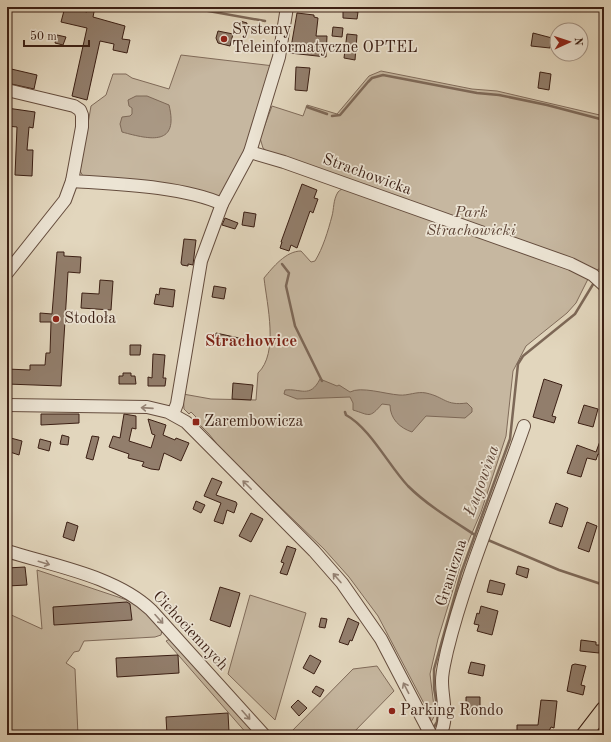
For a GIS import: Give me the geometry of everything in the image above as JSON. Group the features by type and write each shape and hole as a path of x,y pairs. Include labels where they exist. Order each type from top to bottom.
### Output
{"main road":[{"path":"584,735 604,708"}],"street":[{"path":"173,414 177,404 201,261 222,204 250,152 279,57 287,7"},
{"path":"7,90 74,106 80,110 82,115 82,127 72,181 65,200 7,273"},
{"name":"Strachowicka","path":"250,152 284,162 571,264 593,274 603,284"},
{"path":"72,181 168,190 222,204"},
{"path":"7,405 147,407 173,414 186,422 314,551 342,583 381,639 431,735"},
{"name":"Graniczna","path":"440,735 445,723 442,674 453,629 479,549 524,426"},
{"name":"Cichociemnych","path":"7,551 92,578 130,593 151,610 264,735"}],"green space":[{"path":"181,55 274,66 242,160 223,194 218,196 83,176 80,171 91,106 106,95 113,74 126,74 132,78 169,89"},
{"name":"Park Strachowicki","path":"381,71 472,89 497,91 604,116 604,266 597,270 588,279 576,303 567,313 526,346 513,371 506,436 481,512 466,547 438,639 430,674 435,715 431,722 429,713 378,616 349,577 324,549 224,453 209,434 194,419 196,417 191,412 189,414 184,409 183,394 211,399 256,400 258,373 268,354 270,341 269,315 264,278 280,260 295,252 301,251 311,262 315,261 327,233 336,195 346,187 270,154 263,148 260,138 272,106 303,116 307,105 337,114 369,76"},
{"path":"37,570 130,601 139,606 162,630 161,635 155,637 84,641 79,651 74,652 66,663 75,669 78,735 7,735 7,613 42,629"},
{"path":"250,595 306,613 275,720 228,674"},
{"path":"170,639 258,735 248,735 166,641"},
{"path":"377,666 394,691 351,735 289,734 353,669"}],"shaded area":[{"path":"136,96 147,96 169,105 171,118 170,128 166,134 160,137 152,138 122,132 120,124 122,117 130,116 132,114 132,108 129,106 128,100"},
{"path":"320,379 337,386 339,385 350,392 355,390 367,390 402,395 426,393 449,402 460,404 467,403 472,408 472,412 465,418 426,416 412,432 396,422 390,410 390,405 382,404 372,414 366,414 353,410 353,403 350,397 297,399 284,394 285,390 308,391 316,385"}],"building":[{"path":"65,7 87,12 88,7 95,7 93,17 125,26 122,39 130,40 127,53 113,50 114,44 100,41 87,100 72,96 87,28 61,22"},
{"path":"343,10 358,12 357,19 343,18"},
{"path":"297,13 314,15 314,17 318,18 316,36 327,36 326,57 290,53"},
{"path":"240,21 247,23 246,30 239,29"},
{"path":"333,27 343,28 342,37 332,36"},
{"name":"Systemy Teleinformatyczne OPTEL","path":"218,31 233,34 230,46 218,43 216,38"},
{"path":"533,33 549,37 549,48 531,46"},
{"path":"347,34 357,35 355,60 344,58"},
{"path":"57,35 66,37 63,45 55,43"},
{"path":"296,67 310,68 307,91 295,90"},
{"path":"7,68 37,75 34,89 7,83"},
{"path":"540,72 551,74 549,90 538,88"},
{"path":"7,108 35,112 33,128 29,127 27,150 33,150 32,176 15,175 17,127 7,126"},
{"path":"302,184 317,190 314,198 318,199 313,213 310,211 297,248 291,245 289,251 280,248 281,242"},
{"path":"244,212 256,214 254,227 242,225"},
{"path":"225,218 238,223 235,229 222,225"},
{"path":"184,239 196,240 193,265 182,265 181,263"},
{"path":"57,252 64,252 64,256 81,257 80,273 68,272 61,386 7,384 7,369 30,370 30,365 45,365 46,353 50,353 51,322 40,322 40,313 52,314"},
{"path":"100,280 113,281 111,310 81,308 82,293 99,294"},
{"path":"214,286 226,288 224,299 212,297"},
{"path":"160,288 175,290 173,307 154,304 156,294 159,295"},
{"path":"216,333 239,338 239,342 225,341 224,346 214,344"},
{"path":"130,345 141,345 140,355 130,355"},
{"path":"153,354 165,355 163,378 166,378 165,386 148,386 148,377 152,378"},
{"path":"123,373 131,373 131,376 135,376 136,384 119,384 119,376 123,376"},
{"path":"544,379 562,385 552,416 556,417 554,423 533,417"},
{"path":"233,383 253,385 251,400 232,399"},
{"path":"584,405 598,409 593,427 578,423"},
{"path":"41,414 79,414 79,423 41,425"},
{"path":"124,414 136,416 136,429 132,428 129,441 151,448 155,435 152,434 148,419 166,425 163,435 175,440 176,438 189,443 181,461 164,453 159,470 151,469 142,466 144,462 128,458 129,454 109,447 113,436 120,438"},
{"path":"603,433 604,456 598,454 596,460 587,458 581,477 567,473 577,445 596,452"},
{"path":"62,435 69,437 68,445 60,444"},
{"path":"92,436 99,437 93,460 86,458"},
{"path":"7,437 22,441 19,455 7,451"},
{"path":"40,439 51,442 49,451 38,448"},
{"path":"212,478 222,482 216,495 236,502 237,504 234,513 227,510 223,524 214,521 221,503 204,496"},
{"path":"196,501 205,505 201,513 193,509"},
{"path":"556,503 568,508 562,527 549,523"},
{"path":"251,513 263,519 251,542 239,536"},
{"path":"67,522 78,526 74,541 63,537"},
{"path":"587,522 597,526 589,552 578,548"},
{"path":"287,546 296,549 287,575 280,573 284,563 281,562"},
{"path":"518,566 529,569 527,578 516,574"},
{"path":"25,567 27,585 7,586 7,568"},
{"path":"490,580 505,584 502,595 487,592"},
{"path":"220,587 240,593 230,627 210,620"},
{"path":"127,602 130,604 132,620 54,625 53,607"},
{"path":"481,606 498,611 492,635 477,631 479,625 474,624"},
{"path":"321,618 327,619 325,628 319,627"},
{"path":"348,618 359,623 352,641 350,640 348,645 339,642"},
{"path":"581,640 596,642 596,645 600,645 599,653 580,651"},
{"path":"178,655 179,673 117,677 116,658"},
{"path":"310,655 321,661 314,674 303,668"},
{"path":"471,662 485,665 483,676 468,673"},
{"path":"575,664 586,666 581,685 585,686 583,695 567,691 572,665"},
{"path":"316,686 324,690 320,697 312,692"},
{"path":"466,697 480,697 480,711 466,713"},
{"path":"298,700 307,708 299,716 291,707"},
{"path":"541,700 557,701 554,728 551,727 547,735 535,733 534,735 517,735 517,725 538,725"},
{"path":"228,713 229,732 167,735 166,717"}],"waterway":[{"path":"186,7 265,21"},
{"path":"332,116 340,115 372,78 383,75 477,93 499,95 547,105 604,120"},
{"path":"307,107 327,114"},
{"path":"282,264 289,273 286,286 295,326 322,381"},
{"name":"Ługowina","path":"600,276 604,273"},
{"name":"Ługowina","path":"434,727 437,722 438,712 434,688 434,669 461,573 510,439 518,364 523,356 575,314 595,281"},
{"path":"345,412 346,415 355,421 371,438 401,478 415,493 431,506 475,535"},
{"path":"488,540 559,570 604,585"}],"place":[{"name":"Systemy Teleinformatyczne OPTEL","path":"224,39"},
{"name":"Stodoła","path":"56,319"},
{"name":"Zarembowicza","path":"196,422"},
{"name":"Parking Rondo","path":"392,711"}],"district":[{"name":"Strachowice","path":"251,341"}]}
